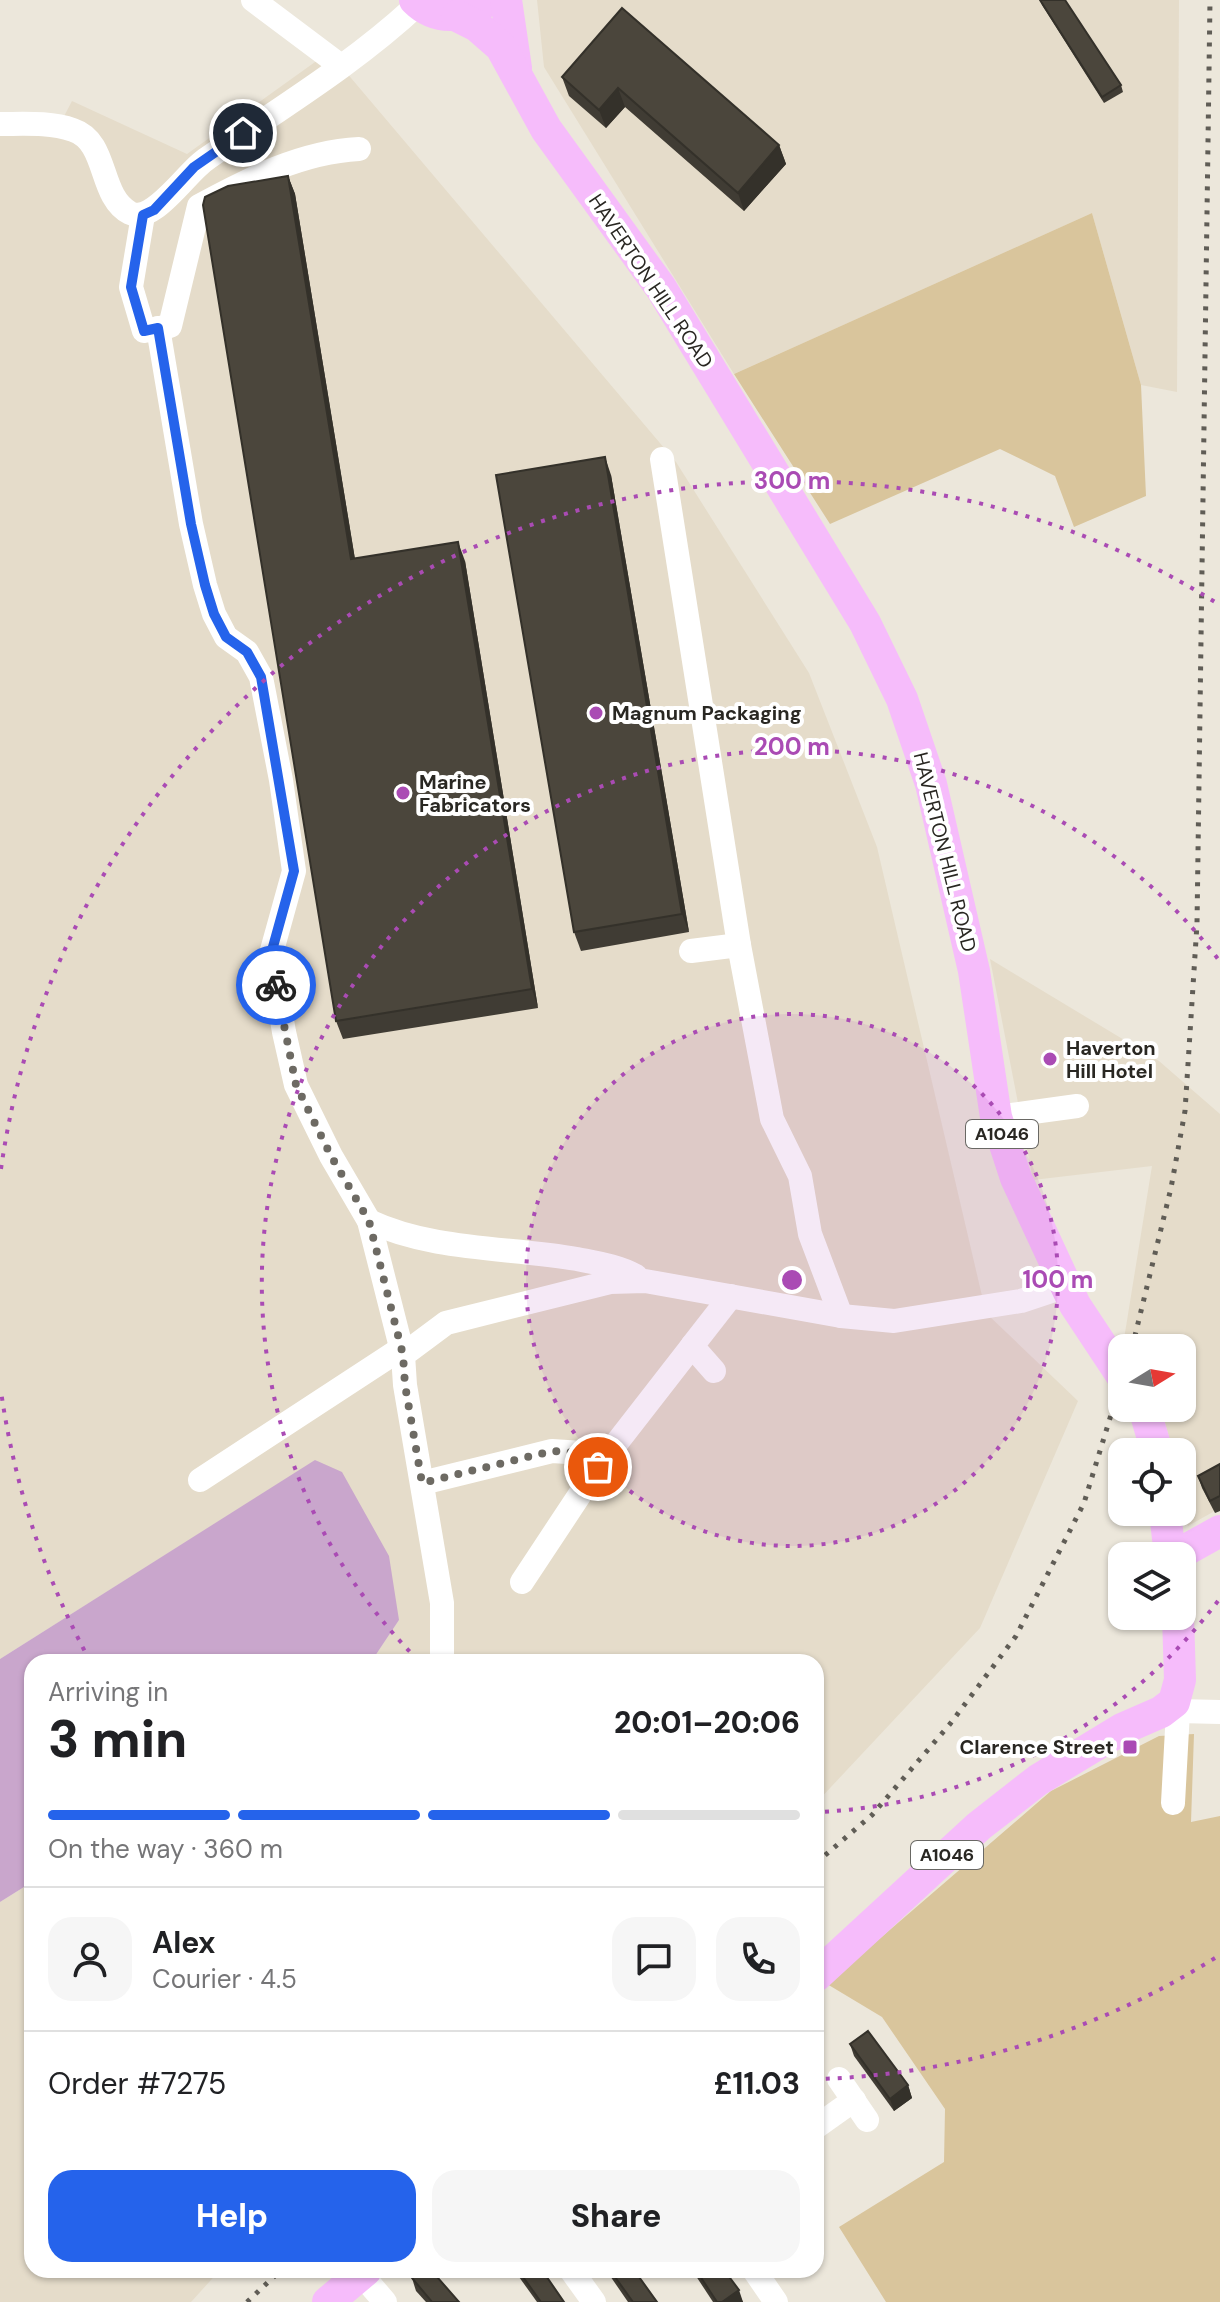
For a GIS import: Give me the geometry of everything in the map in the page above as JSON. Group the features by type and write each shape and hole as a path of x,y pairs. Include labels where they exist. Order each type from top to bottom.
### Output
{"main road":[{"path":"457,16 472,11 487,0"},
{"name":"HAVERTON HILL ROAD","path":"506,0 517,73"},
{"name":"HAVERTON HILL ROAD","path":"416,2 436,14 457,16 477,26 501,47 546,129 661,288 865,623 902,699 931,784 974,971 996,1117 1016,1178 1066,1286 1108,1357"},
{"path":"1196,1544 1220,1531"},
{"path":"1176,1707 1180,1680 1178,1630"},
{"name":"A1046","path":"824,1969 979,1826 1038,1780 1122,1729 1176,1707"},
{"path":"328,2302 357,2278"}],"street":[{"path":"253,0 341,66"},
{"path":"0,124 51,125 76,130 93,147 106,183 120,205 132,214 143,215 154,210 194,167 341,66 416,2"},
{"path":"143,215 131,287 144,331 170,326 199,206 258,174 334,150 359,149"},
{"path":"158,328 191,524 205,585 214,614 226,637 247,652 261,677 281,780 294,871 271,954 284,1032 296,1085 331,1156 369,1221 402,1352 445,1628 443,1654"},
{"path":"662,459 739,945 772,1119 800,1176 810,1234 841,1316"},
{"path":"691,951 739,945"},
{"path":"996,1117 1077,1106"},
{"path":"369,1221 446,1244 525,1251 624,1269 645,1281"},
{"path":"200,1480 446,1323 610,1282 645,1281 841,1316 894,1321 1021,1301 1066,1286"},
{"path":"522,1582 598,1467 731,1296"},
{"path":"692,1346 714,1371"},
{"path":"422,1483 552,1451 582,1453 598,1467"},
{"path":"1173,1803 1176,1707 1220,1712"},
{"path":"824,2124 860,2110 839,2079"},
{"path":"368,2278 385,2302"},
{"path":"577,2278 594,2302"},
{"path":"760,2278 776,2302"}],"shaded area":[{"path":"537,0 1179,0 1177,392 1141,385 1092,213 734,374 544,67"},
{"path":"329,52 676,462 809,673 877,847 986,1313 1078,1401 980,1628 824,1794 824,1654 376,1654 399,1620 316,1460 0,1659 0,125 61,122 72,101 187,154"},
{"path":"1092,213 1141,385 1146,496 1074,527 1055,476 1000,449 830,524 734,374"},
{"path":"990,959 1159,1061 1220,1114 1220,1508 1196,1522 1196,1438 1169,1438 1165,1422 1196,1422 1196,1334 1125,1334 1152,1166 1033,1180"},
{"path":"315,1460 342,1472 389,1556 399,1620 376,1654 24,1654 24,1887 0,1902 0,1659"},
{"path":"1194,1734 1191,1822 1220,1816 1220,2302 886,2302 839,2227 944,2162 945,2109 882,2017 827,1984 1051,1791 1159,1736"},
{"path":"24,1887 24,2278 213,2278 191,2302 0,2302 0,1902"}],"building":[{"path":"1040,0 1065,0 1121,85 1102,97"},
{"path":"622,8 779,145 738,193 618,88 599,110 562,77"},
{"name":"Marine Fabricators","path":"288,176 351,559 458,542 532,989 336,1021 203,205 205,197 228,186"},
{"name":"Magnum Packaging","path":"605,457 682,914 574,932 496,475"},
{"path":"1220,1464 1220,1496 1210,1501 1198,1476"},
{"path":"868,2031 908,2085 890,2099 850,2044"},
{"path":"412,2278 438,2278 459,2302 432,2302"},
{"path":"524,2278 548,2278 564,2302 541,2302"},
{"path":"616,2278 640,2278 657,2302 633,2302"},
{"path":"701,2278 730,2278 739,2290 717,2302"}],"railway":[{"path":"1135,1334 1171,1188 1185,1111 1197,924 1210,0"},
{"path":"824,1856 872,1815 950,1724 1016,1636 1084,1503 1109,1422"},
{"path":"247,2302 272,2278"}],"way so far":[{"path":"276,985 296,1085 331,1156 369,1221 403,1355 405,1385 422,1483 552,1451 582,1453 598,1467"}],"place":[{"name":"Magnum Packaging","path":"596,713"},
{"name":"Marine Fabricators","path":"403,793"},
{"name":"Haverton Hill Hotel","path":"1050,1059"},
{"name":"Clarence Street","path":"1130,1747"}],"route":[{"path":"243,133 194,167 154,210 143,215 131,287 144,331 158,328 191,524 214,614 226,637 247,652 261,677 281,780 294,871 271,954 276,985"}]}
